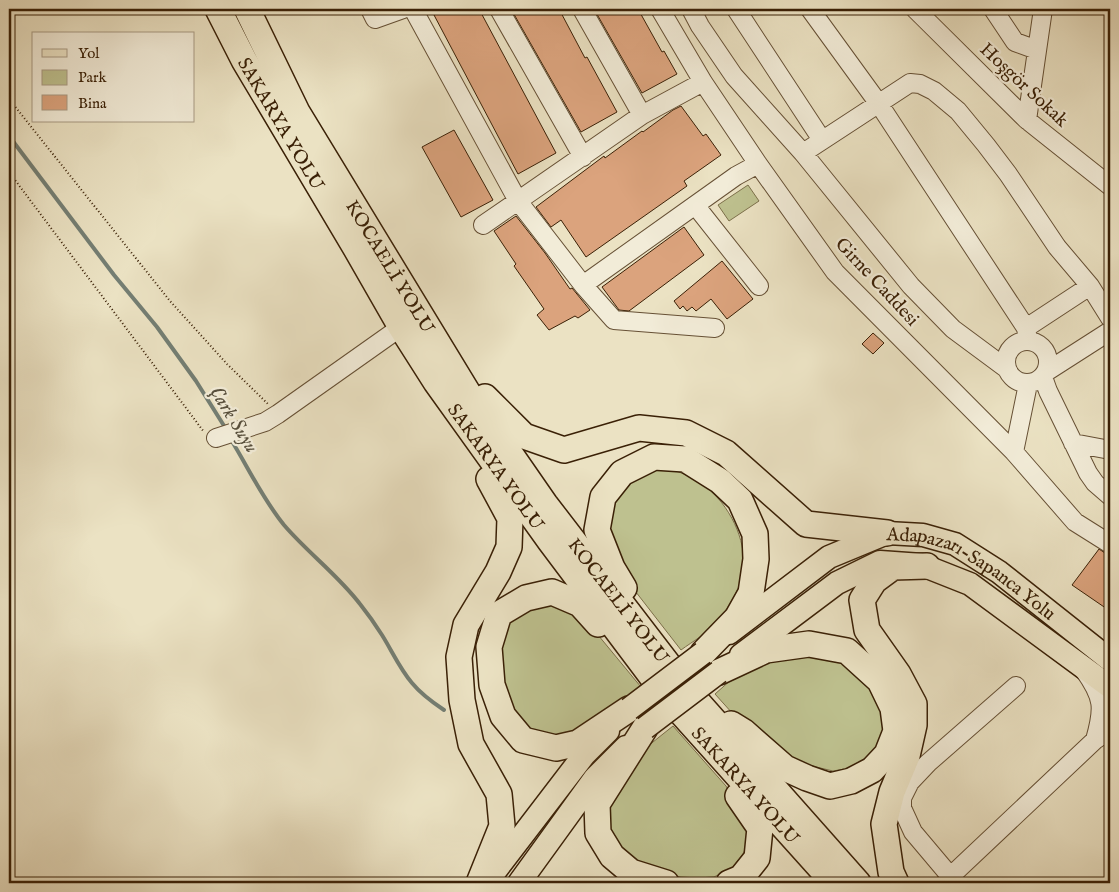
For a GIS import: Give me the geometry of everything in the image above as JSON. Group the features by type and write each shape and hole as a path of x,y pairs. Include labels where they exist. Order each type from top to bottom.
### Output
{"highway":[{"name":"SAKARYA YOLU","path":"218,9 244,60 401,327 436,382 550,541 666,695 834,883"},
{"name":"KOCAELİ YOLU","path":"247,9 297,112 468,392 545,504 694,698 858,883"},
{"path":"369,230 484,396 524,436 564,450 639,428 686,432 726,453 806,524 888,533"},
{"path":"436,382 510,518 509,547 498,572 466,625 459,657 462,700 471,744 499,794 500,802 502,826 479,883"},
{"path":"666,662 612,568 597,530 603,497 622,473 654,456 685,459 720,481 740,500 755,534 756,559 751,593 737,618 703,653"},
{"path":"896,883 891,872 884,824 892,792 907,756 914,725 914,704 898,674 867,630 862,600 874,582 893,567 927,566"},
{"path":"629,709 578,743 556,748 523,740 503,716 492,685 489,647 499,614 526,598 552,592 580,604 666,695 760,828 757,858 741,878 729,883"},
{"path":"694,698 744,732 785,768 830,786 851,781 872,770 887,754 896,732 893,708 880,681 847,651 809,644 766,650 719,672"},
{"path":"645,728 597,804 598,833 612,856 631,872 666,883"}],"main road":[{"name":"Adapazarı-Sapanca Yolu","path":"629,709 829,557 888,533 923,535 955,544 999,572 1110,660"},
{"name":"Adapazarı-Sapanca Yolu","path":"645,728 837,583 880,562 922,564 970,584 1110,687"},
{"path":"1088,642 1110,654"},
{"path":"486,883 584,754 629,709"},
{"path":"518,883 595,778 645,728"}],"street":[{"path":"370,9 375,19 403,9"},
{"path":"413,9 518,201 583,285 614,320 715,328"},
{"path":"500,9 583,157"},
{"path":"582,9 642,115"},
{"name":"Girne Caddesi","path":"660,9 703,82 758,164 836,272 1014,452 1075,522 1110,544"},
{"path":"691,9 700,26 734,76 803,153 911,286 953,329 1007,369"},
{"path":"736,9 822,140"},
{"path":"810,9 879,104 1027,334 1044,349 1049,361 1039,378 1014,452"},
{"name":"Hoşgör Sokak","path":"915,9 1028,120 1110,186"},
{"path":"992,9 1015,42 1037,50"},
{"path":"1028,120 1043,9"},
{"path":"483,225 642,115 703,82"},
{"path":"803,153 910,83 920,84 934,91 958,112 986,145 1057,247 1090,286 1110,318"},
{"path":"583,285 736,176 758,164"},
{"path":"696,205 758,286"},
{"path":"1090,286 1015,344 1007,355 1007,369 1015,380 1022,383 1039,378 1110,331"},
{"path":"216,438 272,418 401,327"},
{"path":"1039,378 1048,391 1088,473 1095,483 1110,496"},
{"path":"1073,443 1110,450"},
{"path":"1080,664 1094,684 1100,700 1101,720 1095,740"},
{"path":"1016,686 928,763 910,782 902,798 902,808 913,832 951,881 1095,740 1110,730"}],"path":[{"path":"9,99 170,301 227,364 272,418"},
{"path":"9,172 209,438 216,438"}],"green space":[{"path":"748,185 759,201 729,221 718,205"},
{"path":"665,468 700,482 718,498 732,518 743,552 743,575 721,618 704,634 681,650 632,587 598,506 615,478"},
{"path":"532,597 584,618 641,687 589,727 560,735 550,735 534,731 521,721 504,696 500,631"},
{"path":"773,652 848,658 886,708 883,736 872,754 850,768 833,771 812,766 780,752 742,724 715,694 749,664"},
{"path":"673,726 726,786 745,823 747,832 746,848 743,854 732,868 714,877 681,877 667,874 643,864 619,846 609,827 608,813 623,766"}],"building":[{"path":"445,9 479,9 556,153 518,174 434,15"},
{"path":"511,9 559,9 617,112 581,132"},
{"path":"594,9 638,9 662,52 664,51 677,74 642,93"},
{"path":"681,106 703,136 706,134 721,155 684,181 687,186 586,257 561,220 551,227 536,207 604,156 605,158"},
{"path":"454,130 493,200 461,217 422,147"},
{"path":"516,216 570,289 572,288 590,310 578,318 575,316 549,330 537,315 544,309 514,266 516,264 494,231"},
{"path":"684,227 704,255 629,311 619,310 602,287"},
{"path":"722,261 753,299 727,319 711,299 696,311 692,307 687,311 683,306 680,309 674,301"},
{"path":"873,333 884,343 873,354 862,344"},
{"path":"1099,549 1110,555 1110,611 1072,585"}],"waterway":[{"name":"Çark Suyu","path":"9,136 114,275 157,327 196,381 226,429"},
{"name":"Çark Suyu","path":"230,438 276,515 303,545 342,583 369,615 412,683 427,698 444,710"}]}
